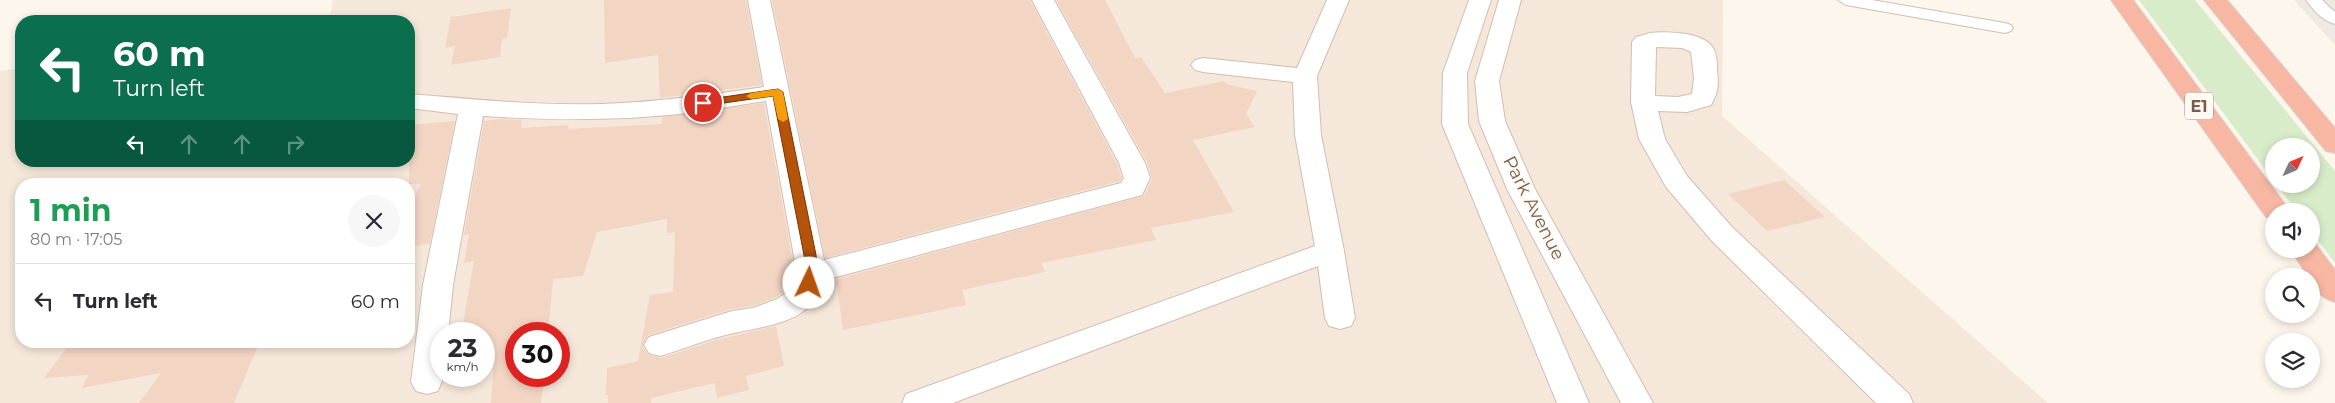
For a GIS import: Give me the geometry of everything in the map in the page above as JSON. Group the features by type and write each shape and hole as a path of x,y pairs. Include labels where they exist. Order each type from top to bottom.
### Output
{"highway":[{"name":"E1","path":"2122,0 2270,203"},
{"path":"2215,0 2335,145"},
{"path":"2310,258 2335,292"}],"street":[{"path":"660,345 732,322 756,319 788,308 806,293 812,273 759,0"},
{"path":"812,273 1132,189 1137,178 1132,163 1042,0"},
{"path":"1338,0 1305,76 1308,135 1330,251 1340,318"},
{"name":"Park Avenue","path":"1480,0 1455,73 1455,124 1573,403"},
{"name":"Park Avenue","path":"1510,0 1487,81 1492,121 1521,190 1637,403"},
{"path":"1203,65 1305,76"},
{"path":"415,102 472,108 579,112 624,111 665,108 778,92"},
{"path":"1643,102 1652,138 1676,181 1722,234 1897,403"},
{"path":"428,382 438,284 472,108"},
{"path":"1455,124 1492,121"},
{"path":"1500,231 1542,226"},
{"path":"918,403 1330,251"}],"lane":[{"path":"1846,0 2005,28"},
{"path":"2314,0 2320,8 2335,18"}],"shaded area":[{"path":"333,0 1723,0 1722,116 2048,403 0,403 0,71 15,69 15,167 415,167 415,15 330,15"},
{"path":"2294,0 2335,0 2335,45"}],"green space":[{"path":"2139,0 2195,0 2308,138 2265,138 2265,169"},
{"path":"2320,153 2335,171 2335,263 2320,243 2320,203 2291,203 2283,193 2320,193"}],"building":[{"path":"604,0 746,0 762,85 660,98 658,55 605,63"},
{"path":"772,0 1030,0 1117,164 1122,178 1120,181 825,258"},
{"path":"1056,0 1105,0 1135,58 1141,57 1165,93 1224,81 1226,84 1257,91 1246,114 1255,127 1193,140 1234,212 1151,228 1156,240 1041,263 1045,272 962,290 966,305 843,330 837,286 823,289 826,282 1144,196 1152,179 1147,162"},
{"path":"511,8 507,38 502,39 500,57 451,65 455,46 445,48 451,17"},
{"path":"764,103 795,273 791,287 776,297 753,306 731,309 648,335 642,346 649,355 661,358 716,340 776,326 784,366 746,376 749,390 717,398 715,383 651,398 651,403 608,403 608,395 606,395 607,368 638,361 650,295 673,292 675,232 667,233 667,219 597,232 583,276 553,279 549,322 505,322 505,387 543,387 541,403 491,403 492,387 495,387 495,322 463,322 474,261 464,263 469,234 464,235 484,121 500,119 522,120 521,128 569,125 567,129 662,124 662,117"},
{"path":"455,121 430,243 415,246 415,196 421,184 415,184 415,178 409,178 409,167 415,167 415,124"},
{"path":"1784,180 1825,217 1767,231 1728,194"},
{"path":"67,348 257,348 234,403 139,403 161,373 82,388 88,375 44,378"}],"slow traffic":[{"path":"751,96 778,92 783,119"}],"route":[{"path":"703,103 778,92 810,255 812,273 809,283"}]}
